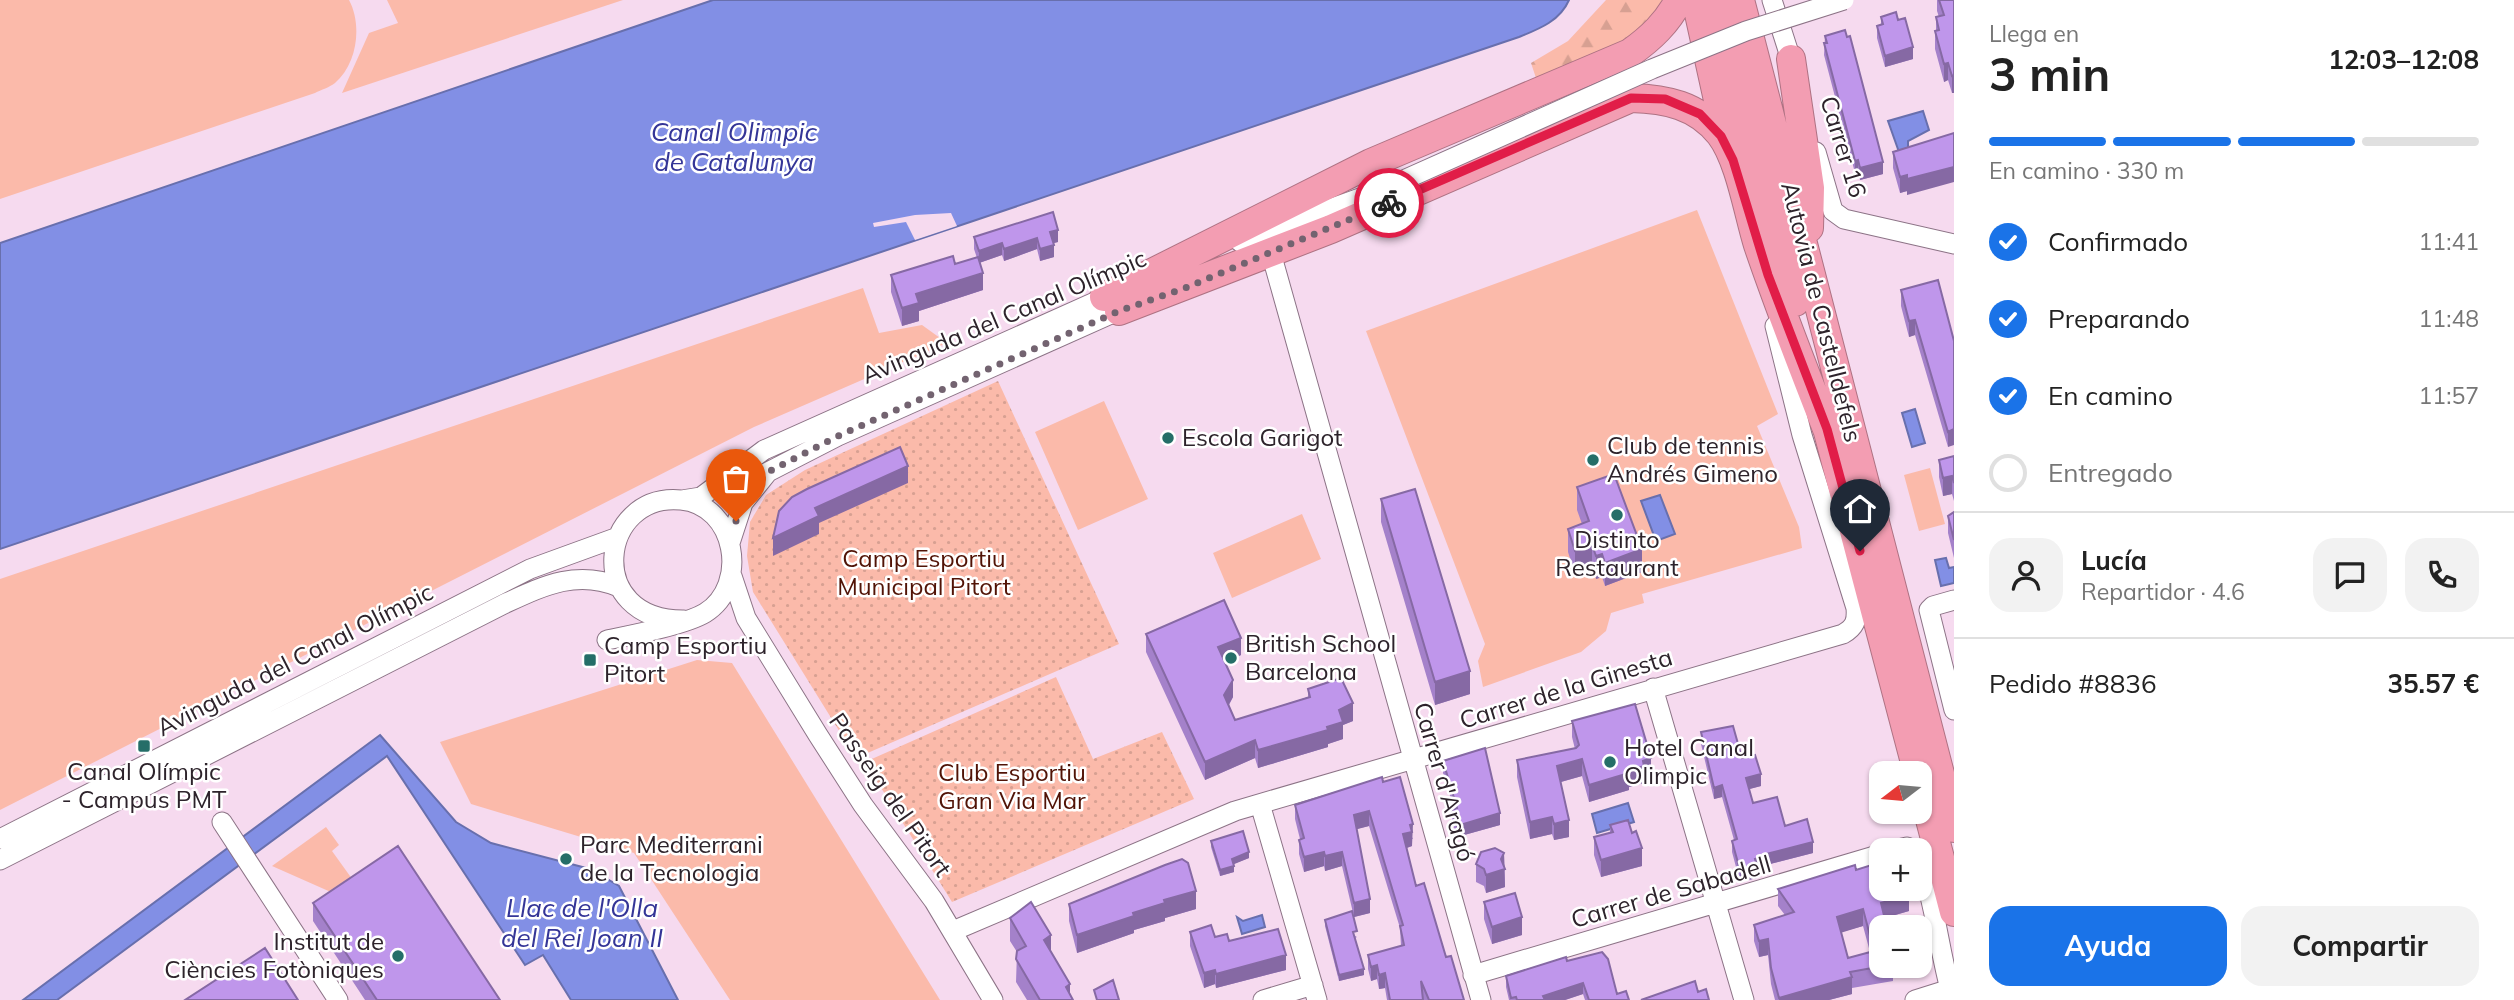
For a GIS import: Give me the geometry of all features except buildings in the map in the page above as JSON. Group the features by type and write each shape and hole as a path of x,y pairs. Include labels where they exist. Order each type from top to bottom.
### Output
{"highway":[{"path":"1111,304 1371,163 1630,53 1649,39 1669,18 1679,0"},
{"path":"1696,0 1728,150 1768,275 1827,429"},
{"name":"Autovia de Castelldefels","path":"1718,0 1915,761"},
{"name":"Autovia de Castelldefels","path":"1740,0 1954,828"},
{"path":"1791,59 1810,188 1809,266"},
{"path":"1111,304 1271,253 1631,98 1665,99 1700,114 1721,136 1728,150"},
{"path":"1931,824 1954,912"}],"street":[{"path":"1772,0 1791,59"},
{"name":"Avinguda del Canal Olímpic","path":"730,543 743,503 768,472 838,436 1269,230 1379,191 1652,69 1746,31 1844,0"},
{"name":"Carrer 16","path":"1791,59 1833,211 1843,219 1870,227 1954,244"},
{"name":"Carrer d'Aragó","path":"1271,253 1481,1000"},
{"name":"Carrer de la Ginesta","path":"953,931 1122,857 1260,804 1843,634 1852,628 1857,619 1856,608 1802,435 1774,320 1768,275"},
{"name":"Avinguda del Canal Olímpic","path":"682,500 701,497 764,450 1111,304"},
{"path":"660,500 682,500 703,506 713,514 723,526 730,543 732,576 720,600 709,609 684,621 607,640 628,622 624,594 613,556 618,537 634,514 660,500"},
{"name":"Avinguda del Canal Olímpic","path":"0,839 530,569 618,537"},
{"name":"Passeig del Pitort","path":"732,576 746,618 863,805 953,931 993,1000"},
{"name":"Avinguda del Canal Olímpic","path":"0,860 516,598 551,583 573,579 602,579 624,594"},
{"path":"624,594 648,616 664,621 684,621"},
{"path":"1954,600 1933,606 1929,610 1954,710"},
{"path":"709,609 731,609 746,618"},
{"path":"1653,688 1744,1000"},
{"path":"1260,804 1315,992 1263,1000"},
{"path":"226,828 338,1000"},
{"name":"Carrer de Sabadell","path":"1473,975 1869,858"},
{"path":"1915,1000 1951,995 1938,947 1932,899"}],"green space":[{"path":"0,0 349,0 356,20 356,43 343,75 333,84 315,93 0,199"},
{"path":"387,0 623,0 342,93 369,33 398,23"},
{"path":"1606,0 1674,0 1645,36 1539,87 1531,63 1568,41"},
{"name":"Club de tennis Andrés Gimeno","path":"1697,210 1778,414 1757,426 1799,527 1802,548 1642,594 1644,603 1611,613 1606,631 1581,652 1483,687 1478,661 1485,644 1366,331"},
{"path":"863,288 879,333 922,325 947,343 754,427 0,810 0,579"},
{"name":"Camp Esportiu Municipal Pitort","path":"998,381 1119,644 856,758 753,592 747,556 750,522 766,495 805,470"},
{"path":"1104,401 1148,499 1078,530 1035,432"},
{"path":"1930,468 1945,524 1919,531 1904,475"},
{"path":"1302,514 1321,559 1232,598 1213,553"},
{"path":"697,660 732,663 940,1000 730,1000 634,853 471,804 440,742"},
{"name":"Club Esportiu Gran Via Mar","path":"1056,677 1093,759 1162,732 1194,799 952,902 865,762"},
{"path":"326,827 339,845 332,851 355,883 333,893 272,866"}],"water":[{"name":"Canal Olimpic de Catalunya","path":"713,0 1569,0 1554,19 1519,37 0,549 0,243"},
{"path":"1923,111 1929,130 1908,141 1908,149 1899,152 1888,121"},
{"path":"1915,409 1925,443 1912,447 1902,413"},
{"path":"1660,495 1675,534 1656,541 1641,501"},
{"path":"1946,558 1949,568 1954,567 1954,583 1941,586 1935,560"},
{"name":"Llac de l'Olla del Rei Joan II","path":"380,735 456,822 491,843 590,869 619,886 678,1000 571,1000 543,955 525,965 387,756 57,1000 23,1000"},
{"path":"1628,803 1634,822 1597,833 1592,814"},
{"path":"1262,915 1265,927 1242,934 1237,917 1243,921"}],"pier":[{"path":"951,213 957,226 915,240 906,222 874,227 873,223 915,215"}],"way so far":[{"path":"736,521 748,495 768,472 838,436 1119,311 1185,288 1389,203"}],"place":[{"name":"Escola Garigot","path":"1168,438"},
{"name":"Club de tennis Andrés Gimeno","path":"1593,460"},
{"name":"Distinto Restaurant","path":"1617,515"},
{"name":"British School Barcelona","path":"1231,658"},
{"name":"Camp Esportiu Pitort","path":"590,660"},
{"name":"Canal Olímpic - Campus PMT","path":"144,746"},
{"name":"Hotel Canal Olimpic","path":"1610,762"},
{"name":"Parc Mediterrani de la Tecnologia","path":"566,859"},
{"name":"Institut de Ciències Fotòniques","path":"398,956"}],"route":[{"path":"1389,203 1631,98 1665,99 1700,114 1721,136 1733,160 1768,275 1827,429 1860,551"}]}
